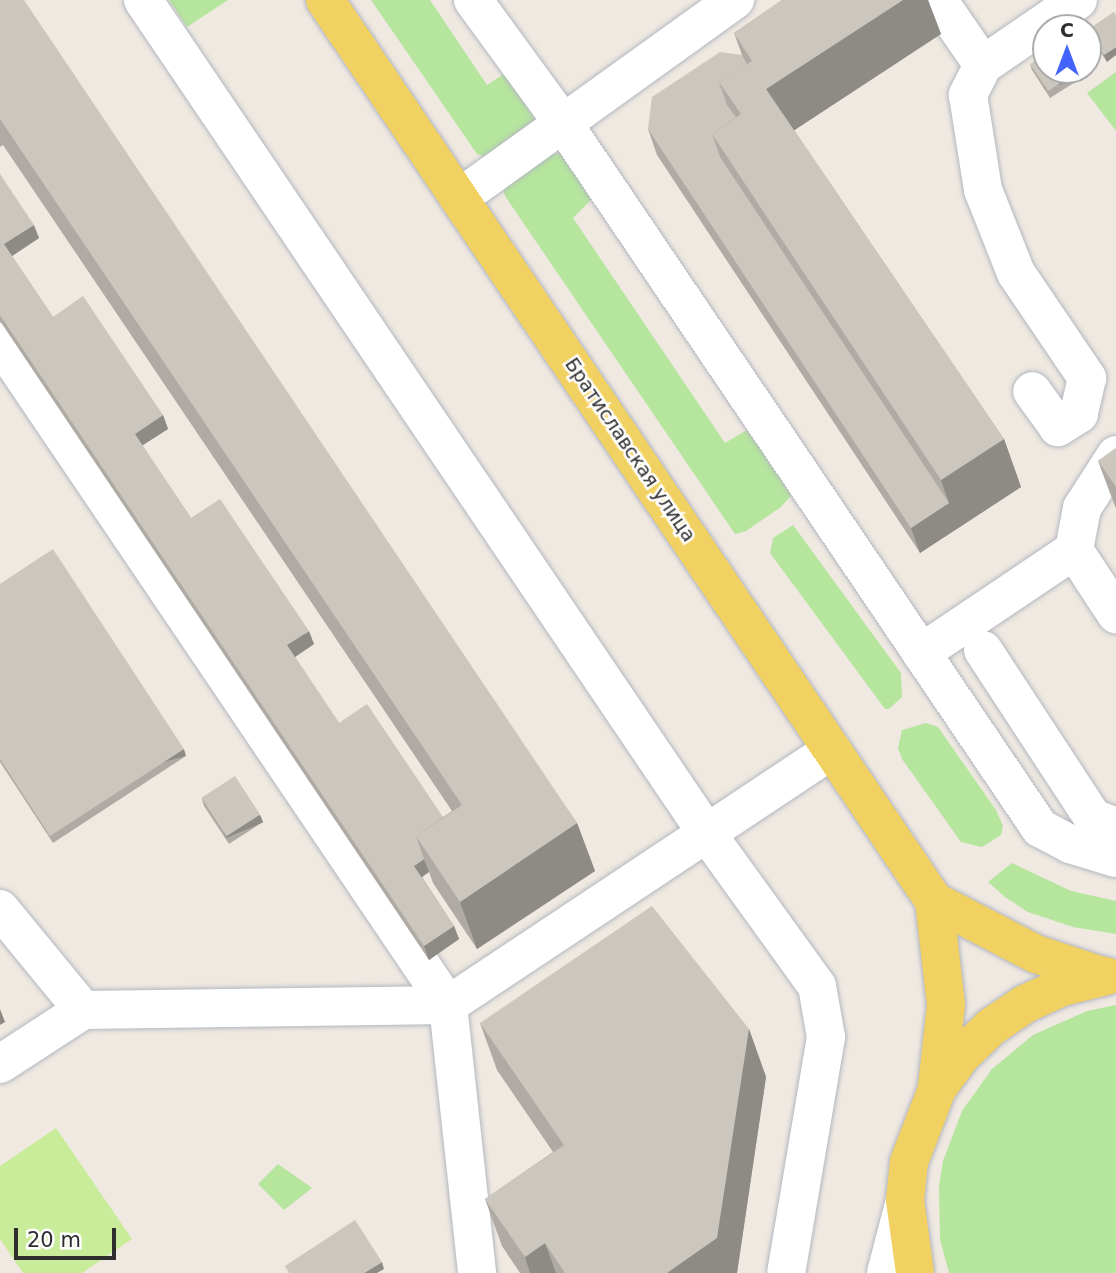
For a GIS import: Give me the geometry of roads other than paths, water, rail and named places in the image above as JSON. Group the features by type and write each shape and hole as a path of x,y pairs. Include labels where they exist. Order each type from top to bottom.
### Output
{"main road":[{"name":"Братиславская улица","path":"325,0 934,901 946,1005 937,1089 909,1162 905,1200 915,1273"},
{"name":"Братиславская улица","path":"934,901 1036,954 1109,976"},
{"name":"Братиславская улица","path":"937,1089 961,1056 991,1027 1025,1004 1062,987 1109,976"}],"street":[{"path":"144,0 708,835 817,986 825,1037 786,1273"},
{"path":"473,0 565,126 1040,828 1069,844 1116,858"},
{"path":"459,198 565,126 735,0"},
{"path":"938,0 983,65"},
{"path":"1032,391 1058,427 1079,414 1087,378 1016,273 983,190 968,95 983,65 1078,0"},
{"path":"0,342 448,1005 477,1273"},
{"path":"1116,455 1082,508 1074,550 1116,614"},
{"path":"921,653 1074,550"},
{"path":"983,650 1093,818 1116,827"},
{"path":"0,1064 83,1010 448,1005 708,835 832,750"},
{"path":"0,909 83,1010"},
{"path":"886,1273 905,1200"}]}
